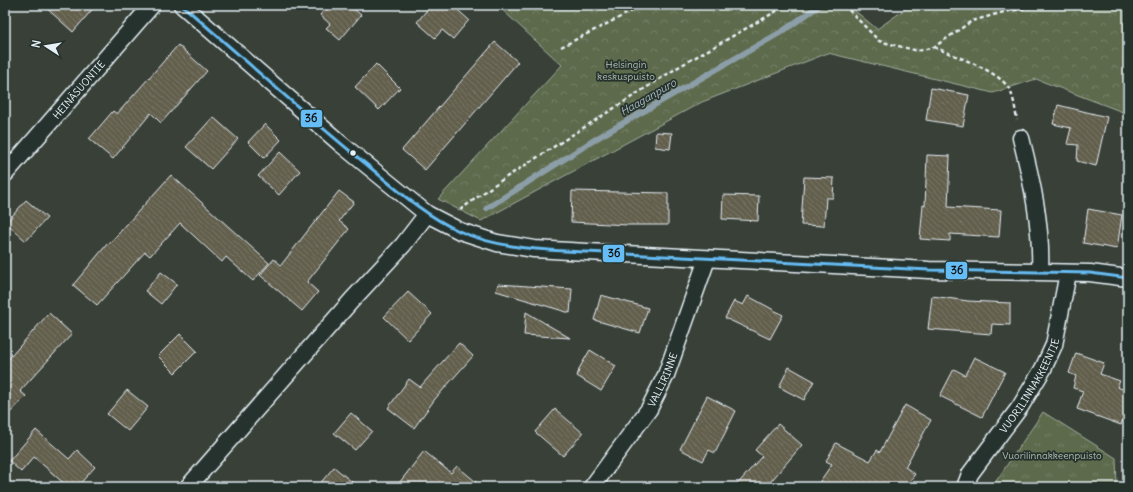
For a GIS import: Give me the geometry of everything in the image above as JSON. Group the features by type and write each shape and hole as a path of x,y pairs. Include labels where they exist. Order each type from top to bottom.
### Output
{"street":[{"name":"HEINÄSUONTIE","path":"5,174 152,5"},
{"path":"182,5 341,144 426,214 447,223 460,231 497,243 534,249 707,259 929,270 1090,273 1128,278"},
{"path":"1021,138 1028,167 1039,238 1040,272"},
{"path":"188,487 352,300 404,245 426,214"},
{"name":"VALLIRINNE","path":"592,487 648,409 666,375 707,259"},
{"name":"VUORILINNAKKEENTIE","path":"965,487 970,474 1020,407 1043,369 1054,345 1068,273"}],"path":[{"path":"561,47 644,5"},
{"path":"447,223 464,207 494,185 680,66 775,12 783,5"},
{"path":"844,5 879,41 918,51 934,47 972,21 1004,12 1043,5"},
{"path":"934,47 986,70 1007,86 1011,94 1021,138"}],"green space":[{"name":"Helsingin keskuspuisto","path":"497,5 848,5 877,29 911,5 1128,5 1128,114 1036,79 993,93 828,53 702,102 481,221 438,199 562,65"},
{"name":"Vuorilinnakkeenpuisto","path":"1043,412 1116,458 1117,487 992,487"}],"building":[{"path":"43,5 96,5 73,32"},
{"path":"329,5 349,5 361,15 340,40 326,28 330,24 320,15"},
{"path":"431,5 452,5 469,20 453,39 442,30 435,38 417,22"},
{"path":"495,42 518,62 425,170 402,150"},
{"path":"178,45 207,71 161,123 151,113 113,159 89,139 113,111 117,114"},
{"path":"376,64 400,88 379,110 355,87"},
{"path":"931,88 969,95 963,126 926,120"},
{"path":"1058,105 1107,117 1096,166 1077,161 1078,145 1067,144 1071,128 1053,124"},
{"path":"213,117 238,139 211,169 186,147"},
{"path":"265,124 281,140 264,158 248,142"},
{"path":"656,132 672,133 670,149 655,147"},
{"path":"280,152 300,171 279,195 258,176"},
{"path":"927,155 950,156 948,207 1001,210 999,237 950,234 950,241 920,239 923,205 925,206"},
{"path":"171,175 269,263 253,281 226,257 222,262 180,223 150,256 145,252 97,305 73,285 108,243 109,244"},
{"path":"804,177 834,178 833,198 826,198 824,226 801,225"},
{"path":"339,191 354,202 339,221 349,229 307,282 318,292 302,311 260,275 274,259 281,265"},
{"path":"572,191 668,193 668,225 628,225 571,222"},
{"path":"723,195 759,196 758,221 722,219"},
{"path":"26,200 47,218 26,241 6,223"},
{"path":"1088,209 1122,215 1117,249 1083,243"},
{"path":"161,272 177,284 161,304 145,291"},
{"path":"498,284 572,289 570,313 496,291"},
{"path":"408,292 432,314 408,340 384,317"},
{"path":"601,295 648,308 640,333 594,320"},
{"path":"748,296 783,315 770,339 725,318 734,301 743,305"},
{"path":"932,296 968,301 1010,303 1010,325 992,324 991,334 928,329"},
{"path":"526,312 570,338 524,335"},
{"path":"49,313 72,334 20,391 26,396 5,418 5,363"},
{"path":"180,334 197,351 175,373 158,356"},
{"path":"459,343 473,356 435,399 414,428 388,408 409,379 420,387"},
{"path":"590,350 616,366 601,391 577,376 580,367"},
{"path":"1076,353 1104,363 1100,374 1120,381 1117,387 1128,391 1128,404 1121,425 1077,409 1083,391 1073,388 1076,376 1069,373"},
{"path":"974,357 1005,372 982,417 940,396 954,369 965,375"},
{"path":"789,367 814,381 804,400 779,387"},
{"path":"127,390 148,407 128,431 107,414"},
{"path":"707,396 736,411 715,453 709,450 703,461 680,449"},
{"path":"905,405 931,420 905,467 915,474 906,487 816,487 832,464 826,461 836,443 870,461 877,450 880,452"},
{"path":"555,409 583,433 563,456 535,432"},
{"path":"351,413 372,431 355,450 334,433"},
{"path":"778,424 802,445 766,487 735,487 762,456 755,450"},
{"path":"36,430 69,459 77,450 95,467 77,487 68,487 34,457 21,472 9,461"},
{"path":"424,451 451,473 457,466 482,487 396,487"},
{"path":"334,467 358,487 317,487"}],"waterway":[{"name":"Haaganpuro","path":"487,208 599,137 783,31 820,5"}],"transit line":[{"name":"36","path":"182,5 319,125 410,200 446,225 490,242 522,248 554,250 929,270 1090,273 1128,278"}]}
